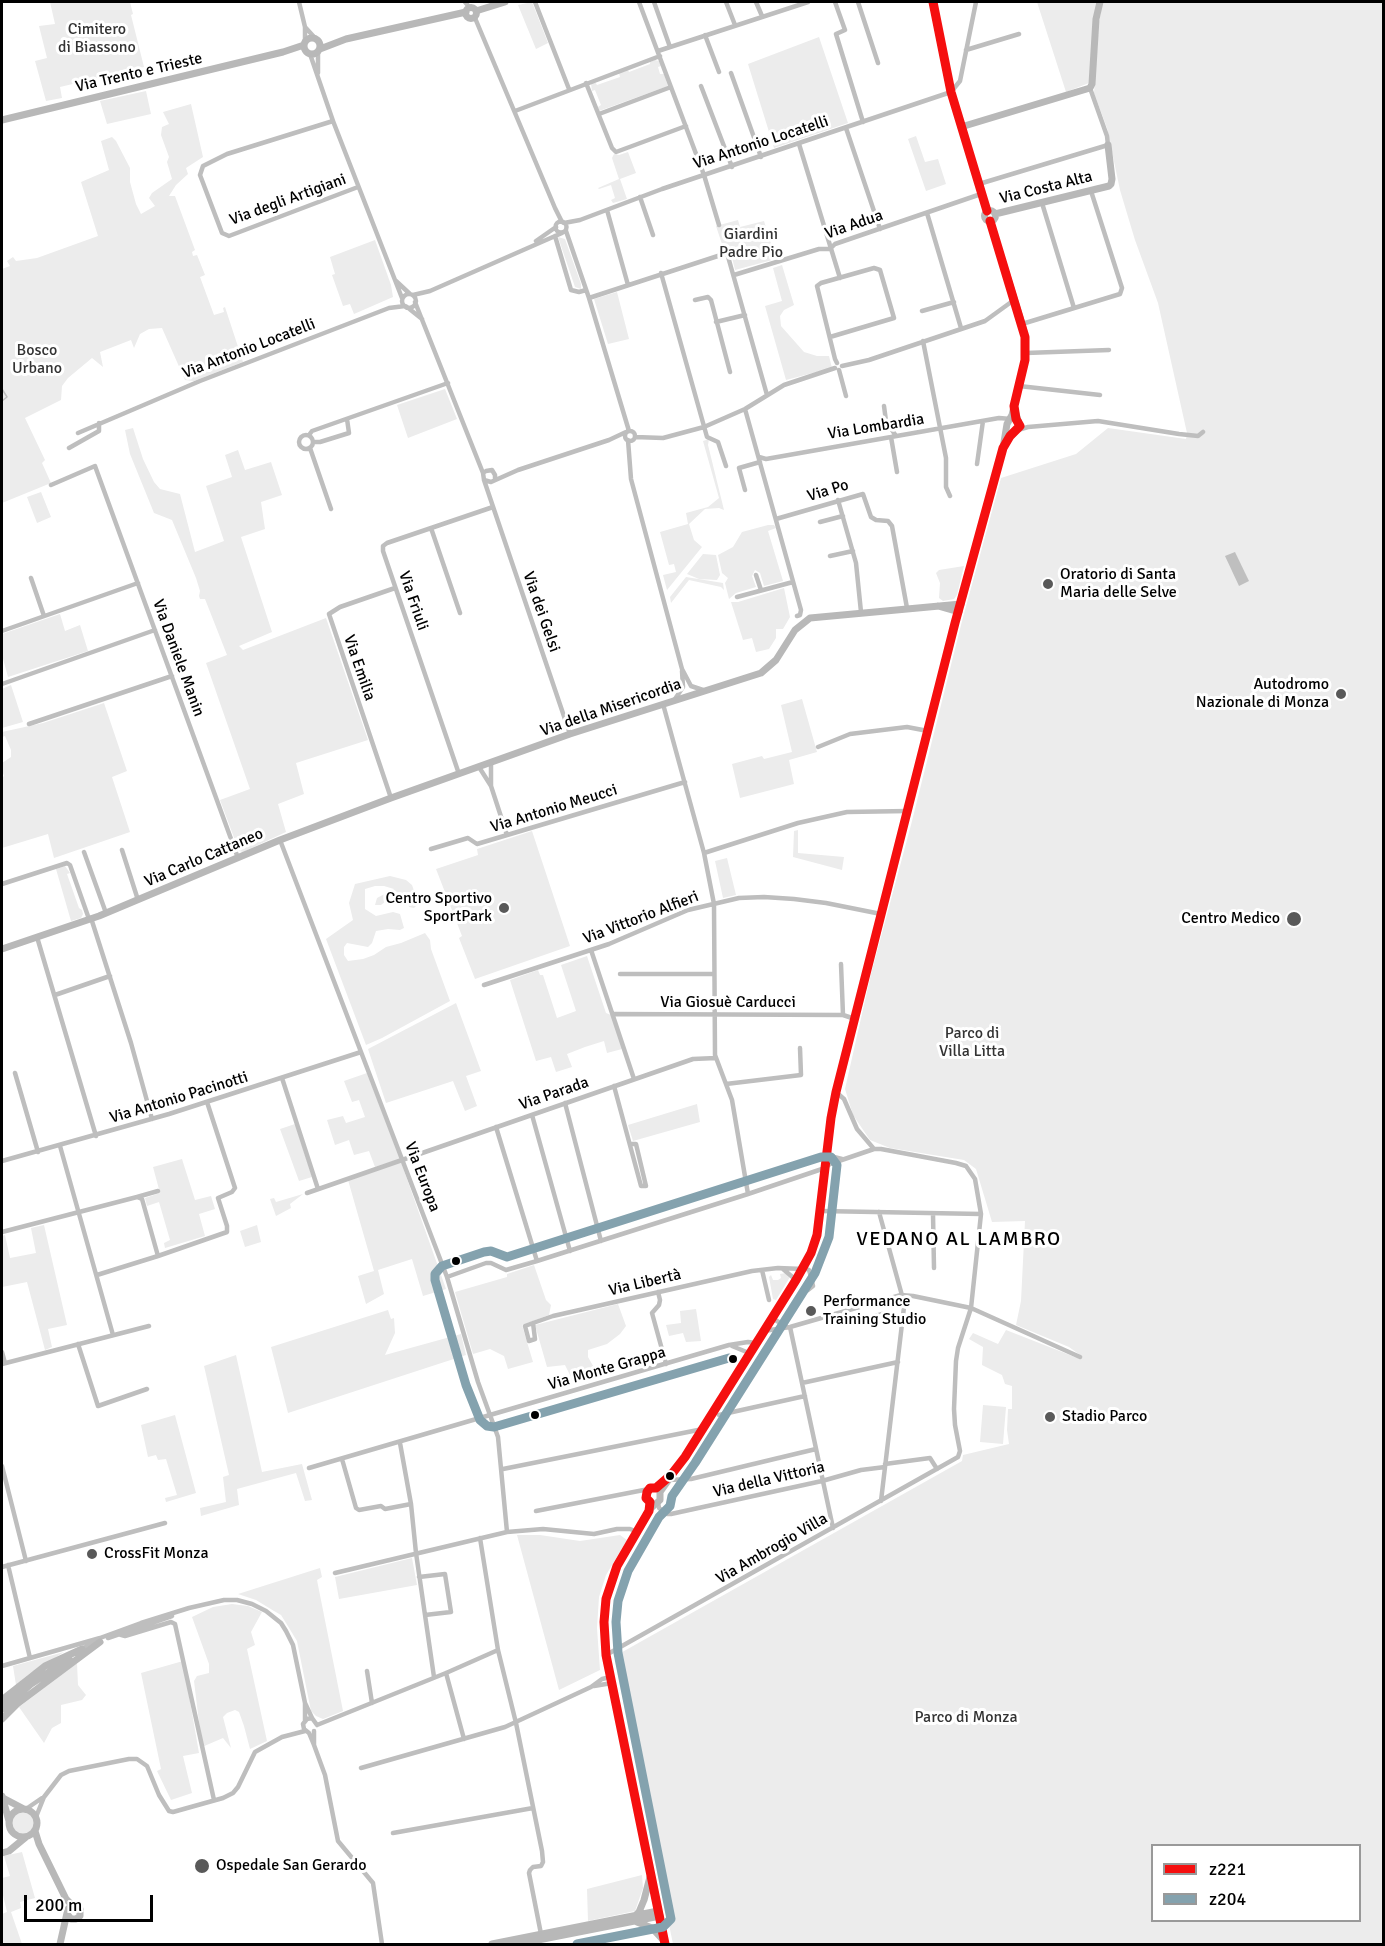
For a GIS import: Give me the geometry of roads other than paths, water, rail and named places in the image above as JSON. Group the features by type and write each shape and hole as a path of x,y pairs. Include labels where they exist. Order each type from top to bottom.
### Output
{"street":[{"path":"298,2 306,27 306,48 394,279 406,307 424,321"},
{"path":"465,2 472,12 560,224 565,231 589,298 626,417 630,435 631,479 682,669 682,684 674,700"},
{"name":"Via Trento e Trieste","path":"2,120 283,52 306,48 319,50 346,39 472,12 505,2"},
{"path":"535,2 569,89"},
{"path":"639,2 704,175 719,225"},
{"path":"654,2 670,46"},
{"path":"726,2 735,25"},
{"path":"756,2 762,16"},
{"path":"515,111 659,53 670,46 808,2"},
{"path":"835,2 844,30 836,34 863,122"},
{"path":"858,2 878,63"},
{"path":"653,1503 646,1492 655,1490 670,1477 703,1429 803,1269 817,1235 836,1092 955,623 1003,448 1013,425 1014,406 1026,353 1022,324 993,211 987,211 981,194 951,92 933,2"},
{"path":"951,92 960,81 976,2"},
{"path":"961,127 1090,88 1096,19 1100,2"},
{"path":"306,27 320,42 318,75"},
{"path":"966,50 1019,34"},
{"path":"705,35 719,72"},
{"name":"Via Trento e Trieste","path":"306,48 310,38 346,39"},
{"path":"732,73 761,157"},
{"path":"586,83 612,148 616,152 686,126"},
{"path":"701,86 732,167"},
{"path":"599,114 671,87"},
{"name":"Via Costa Alta","path":"993,218 1111,184 1107,136 1090,88"},
{"name":"Via Antonio Locatelli","path":"524,248 560,224 580,220 640,197 951,92"},
{"name":"Via degli Artigiani","path":"333,121 227,154 203,165 200,175 222,233 229,236 358,187"},
{"path":"846,128 880,229"},
{"path":"799,144 840,278"},
{"path":"978,185 1108,146"},
{"path":"1022,324 1120,294 1122,288 1091,191"},
{"name":"Via Adua","path":"734,275 819,249 830,249 835,244 981,194"},
{"path":"640,197 653,235"},
{"path":"1042,203 1074,308"},
{"path":"607,210 628,285"},
{"path":"927,213 961,328"},
{"name":"Via Antonio Locatelli","path":"78,433 119,414 389,308 411,294 430,291 555,236 580,220"},
{"path":"560,224 558,231 565,231"},
{"path":"555,236 571,290 579,292 586,290"},
{"path":"547,239 556,242"},
{"path":"589,298 727,253 767,395"},
{"path":"830,338 894,318 880,270 874,268 818,284 818,290 830,338 846,396"},
{"path":"661,273 707,437 718,442 726,466"},
{"path":"394,279 411,294 416,302 478,461 491,471 493,481 489,498"},
{"path":"406,307 413,306 430,291"},
{"path":"695,300 709,298 730,372"},
{"path":"484,480 493,481 518,470 609,440 630,435 646,439 663,438 704,427 745,409 784,385 838,367 869,360 992,317 1014,300"},
{"path":"922,311 954,302"},
{"name":"Via Antonio Locatelli","path":"389,308 406,307"},
{"path":"716,322 745,315"},
{"path":"922,341 946,458 946,488 950,496"},
{"path":"1026,353 1109,350"},
{"path":"310,448 304,448 298,444 302,435 309,435 312,431 448,383"},
{"path":"1019,386 1100,395"},
{"path":"884,406 888,426 893,436 897,472"},
{"path":"745,409 801,610 800,615 797,616"},
{"name":"Via Lombardia","path":"759,459 999,418 1013,425"},
{"path":"313,442 350,433 347,419"},
{"path":"977,464 983,421"},
{"path":"1013,425 1028,427 1098,421 1198,436 1203,432"},
{"path":"69,448 99,431 99,423"},
{"path":"309,435 313,442"},
{"path":"313,442 310,448 331,509"},
{"path":"745,490 739,468 759,459"},
{"name":"Via dei Gelsi","path":"478,461 570,734"},
{"name":"Via Daniele Manin","path":"51,485 95,466 238,858"},
{"path":"483,473 518,470"},
{"name":"Via Po","path":"776,519 863,494 871,517 891,523 907,608"},
{"path":"838,500 856,563 861,612"},
{"name":"Via Friuli","path":"459,774 395,588 383,546 492,507"},
{"path":"820,522 843,516"},
{"path":"431,528 460,613"},
{"path":"830,556 853,550"},
{"path":"756,575 761,590"},
{"path":"31,578 44,616"},
{"path":"737,597 793,582"},
{"path":"2,631 138,583"},
{"name":"Via Emilia","path":"392,798 329,614 340,607 395,588"},
{"name":"Via della Misericordia","path":"280,840 570,734 756,675 769,668 795,630 810,618 961,604"},
{"name":"Via della Misericordia","path":"937,605 958,612"},
{"path":"946,609 955,623"},
{"path":"2,684 155,630"},
{"path":"682,669 691,686 708,690"},
{"path":"29,724 172,676"},
{"path":"689,681 689,696"},
{"path":"682,684 689,696"},
{"path":"663,704 704,853 714,904 716,1058 732,1100 748,1194"},
{"path":"818,747 850,734 907,727 928,731"},
{"path":"491,763 491,786"},
{"path":"480,767 491,786 507,835"},
{"name":"Via Antonio Meucci","path":"431,849 468,838 477,844 685,782"},
{"path":"704,853 798,823 848,812 908,811"},
{"name":"Via Carlo Cattaneo","path":"2,949 106,913 280,840"},
{"name":"Via Europa","path":"280,840 447,1277 478,1382 498,1437 503,1469 507,1532"},
{"name":"Via Carlo Cattaneo","path":"122,850 138,900"},
{"path":"84,852 106,913"},
{"path":"2,884 63,864 70,866 110,976 152,1119"},
{"name":"Via Vittorio Alfieri","path":"484,985 591,950 688,910 739,898 794,899 881,914"},
{"path":"37,937 96,1136"},
{"path":"591,950 634,1080"},
{"path":"841,964 843,1015"},
{"path":"620,974 714,974"},
{"path":"54,995 110,976"},
{"name":"Via Giosuè Carducci","path":"614,1014 843,1015 855,1019"},
{"path":"726,1084 801,1075 800,1048"},
{"name":"Via Antonio Pacinotti","path":"2,1161 152,1119 361,1052"},
{"name":"Via Parada","path":"307,1193 693,1059 716,1058"},
{"path":"15,1073 38,1152"},
{"path":"282,1078 318,1190"},
{"path":"614,1086 641,1186 644,1187 647,1185 636,1144 630,1144"},
{"path":"836,1092 844,1099 857,1129 874,1149"},
{"path":"97,1275 227,1232 218,1198 235,1191 207,1102"},
{"path":"565,1103 601,1241"},
{"path":"532,1115 570,1251"},
{"path":"496,1127 537,1261"},
{"path":"60,1146 113,1335"},
{"path":"447,1277 486,1263 506,1270 537,1261 748,1194 874,1149 881,1149 966,1166 975,1179 981,1214 971,1308"},
{"path":"826,1155 845,1159"},
{"path":"2,1232 158,1191"},
{"path":"136,1197 142,1199 158,1256"},
{"path":"821,1211 981,1214"},
{"path":"879,1212 903,1299 903,1319 881,1501"},
{"path":"933,1214 934,1268"},
{"path":"778,1268 786,1269 796,1280"},
{"path":"803,1269 809,1270 811,1277 813,1286 808,1290"},
{"name":"Via Libertà","path":"533,1323 553,1316 762,1270 803,1269"},
{"path":"762,1270 769,1300"},
{"path":"658,1292 659,1305 652,1313 666,1364"},
{"path":"764,1331 790,1327 901,1295 971,1308 1080,1357"},
{"name":"Via Ambrogio Villa","path":"606,1655 949,1463 960,1454 955,1425 956,1361 971,1308"},
{"path":"868,1318 886,1313 903,1319"},
{"path":"772,1318 790,1327"},
{"path":"2,1352 3,1363 149,1326"},
{"path":"790,1327 833,1528"},
{"name":"Via Monte Grappa","path":"309,1468 729,1345 756,1343"},
{"path":"78,1344 98,1406 147,1389"},
{"path":"729,1345 749,1353"},
{"path":"802,1383 898,1362"},
{"path":"719,1415 805,1396"},
{"path":"503,1469 703,1429"},
{"path":"400,1443 411,1504 434,1677"},
{"path":"670,1477 691,1479 816,1449"},
{"name":"Via della Vittoria","path":"653,1503 667,1514 671,1514 885,1465 930,1458 937,1469"},
{"path":"342,1459 356,1508 359,1510 381,1506 385,1509 411,1504"},
{"path":"2,1466 26,1561"},
{"path":"638,1490 653,1503"},
{"path":"536,1511 638,1490 655,1490 661,1497 653,1503 618,1566 610,1586 604,1616 606,1655 665,1943"},
{"path":"2,1567 165,1523"},
{"path":"335,1573 507,1532 543,1529 594,1534 630,1529 638,1532"},
{"path":"480,1538 498,1650 516,1723 543,1862 541,1866 530,1870 529,1873 541,1934"},
{"path":"8,1565 30,1658"},
{"path":"419,1577 445,1574 451,1612 425,1616"},
{"path":"2,1700 45,1666 100,1640 141,1625 208,1603 230,1600 252,1604 266,1611 281,1623 293,1645 305,1703 303,1727 310,1732 325,1775 338,1841 373,1883 382,1944"},
{"path":"118,1634 125,1635 171,1622 175,1624 214,1800"},
{"path":"2,1666 66,1647 100,1640 141,1625"},
{"path":"58,1665 100,1640"},
{"path":"2,1719 17,1704 100,1640"},
{"path":"2,1709 31,1684 82,1649"},
{"path":"2,1854 30,1835 37,1824 36,1816 44,1797 56,1779 69,1771 137,1759 147,1766 159,1795 169,1811 173,1812 233,1793 252,1756 272,1741 290,1734 310,1732 317,1725 498,1650"},
{"path":"367,1671 372,1703"},
{"path":"446,1673 464,1739"},
{"path":"361,1768 516,1723 591,1687 611,1680"},
{"path":"305,1703 317,1725"},
{"path":"305,1720 312,1718"},
{"path":"2,1797 36,1816"},
{"path":"2,1797 10,1829 17,1836 30,1835 39,1844 66,1899 68,1917 72,1920"},
{"path":"9,1821 15,1812 25,1809 44,1797"},
{"path":"393,1833 534,1808"},
{"path":"14,1847 17,1836"},
{"path":"635,1918 644,1900 651,1875"},
{"path":"65,1926 79,1917 81,1911 77,1906 68,1909"},
{"path":"60,1944 68,1909"},
{"path":"492,1944 515,1943 659,1914"},
{"path":"635,1918 652,1928 665,1943"},
{"path":"515,1943 541,1934 603,1925"}],"waterway":[{"path":"2,389 7,397 2,401"}],"place":[{"name":"Oratorio di Santa Maria delle Selve","path":"1048,584"},
{"name":"Autodromo Nazionale di Monza","path":"1341,694"},
{"name":"Centro Sportivo SportPark","path":"504,908"},
{"name":"Centro Medico","path":"1294,919"},
{"name":"Performance Training Studio","path":"811,1311"},
{"name":"Stadio Parco","path":"1050,1417"},
{"name":"CrossFit Monza","path":"92,1554"},
{"name":"Ospedale San Gerardo","path":"202,1866"}],"district":[{"name":"VEDANO AL LAMBRO","path":"959,1240"}],"park label":[{"name":"Cimitero di Biassono","path":"97,39"},
{"name":"Giardini Padre Pio","path":"751,244"},
{"name":"Bosco Urbano","path":"37,360"},
{"name":"Parco di Villa Litta","path":"972,1043"},
{"name":"Parco di Monza","path":"966,1718"}]}
